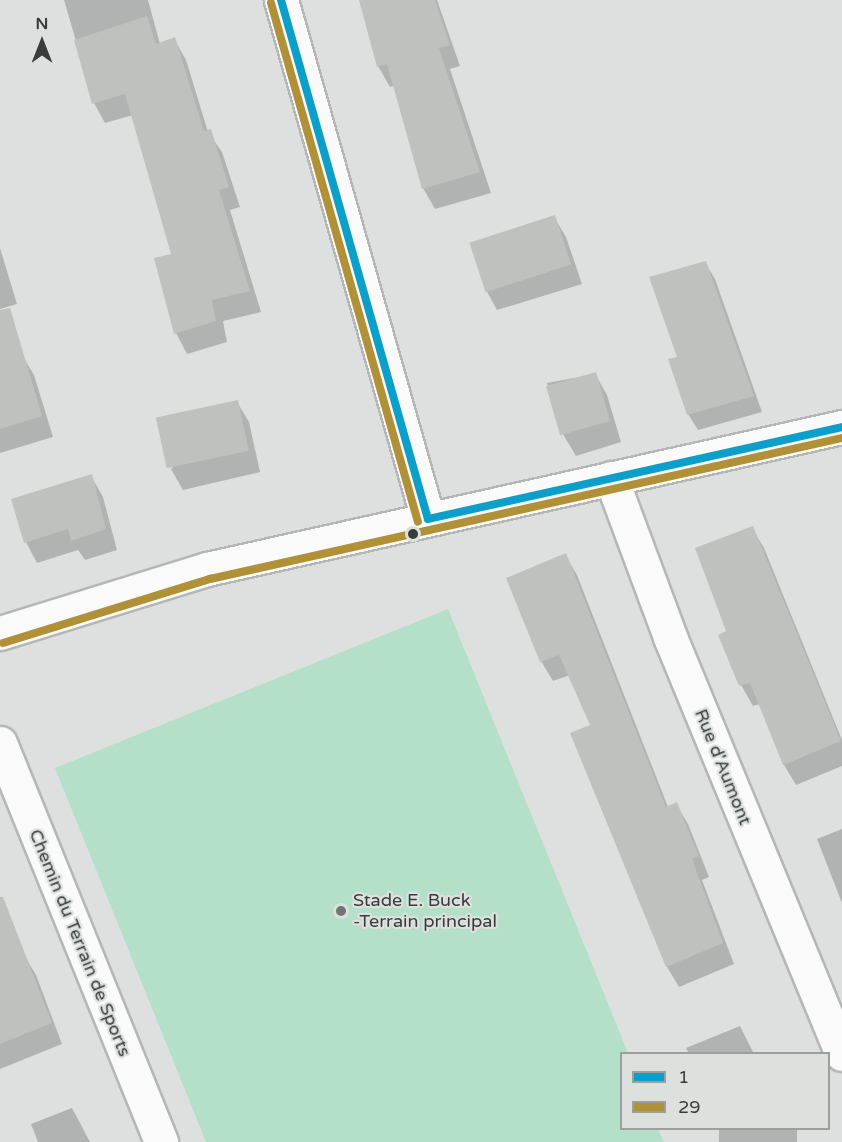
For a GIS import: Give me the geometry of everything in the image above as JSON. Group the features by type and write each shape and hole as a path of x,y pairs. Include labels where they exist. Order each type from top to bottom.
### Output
{"street":[{"path":"281,0 428,519"},
{"path":"0,633 207,568 842,427"},
{"name":"Rue d'Aumont","path":"611,478 670,637 842,1054"},
{"name":"Chemin du Terrain de Sports","path":"0,743 160,1142"}],"green space":[{"name":"Stade E. Buck -Terrain principal","path":"448,609 628,1052 620,1052 620,1130 658,1130 664,1142 206,1142 55,768"}],"building":[{"path":"359,0 435,0 450,45 439,48 480,172 422,189 387,64 377,67"},
{"path":"147,16 156,44 175,37 204,131 211,129 229,187 219,190 250,291 212,300 216,321 174,334 154,258 171,254 125,94 92,104 74,40"},
{"path":"555,215 571,264 485,292 469,243"},
{"path":"706,261 754,396 687,415 668,359 677,357 649,277"},
{"path":"10,308 42,416 0,429 0,310"},
{"path":"596,372 610,421 560,435 546,386"},
{"path":"238,400 249,451 167,468 156,417"},
{"path":"92,474 106,529 71,541 68,529 24,543 11,499"},
{"path":"753,526 841,741 783,765 750,683 739,686 718,635 726,631 695,548"},
{"path":"566,553 666,807 677,802 699,856 692,859 723,943 666,967 570,733 590,725 559,655 540,662 506,578"},
{"path":"0,897 3,897 52,1023 0,1044"}],"transit line":[{"name":"1","path":"281,0 428,519"},
{"name":"29","path":"271,3 418,522"},
{"name":"1","path":"428,519 842,427"},
{"name":"29","path":"3,643 210,579 842,438"}],"place":[{"name":"Stade E. Buck -Terrain principal","path":"341,911"}]}
